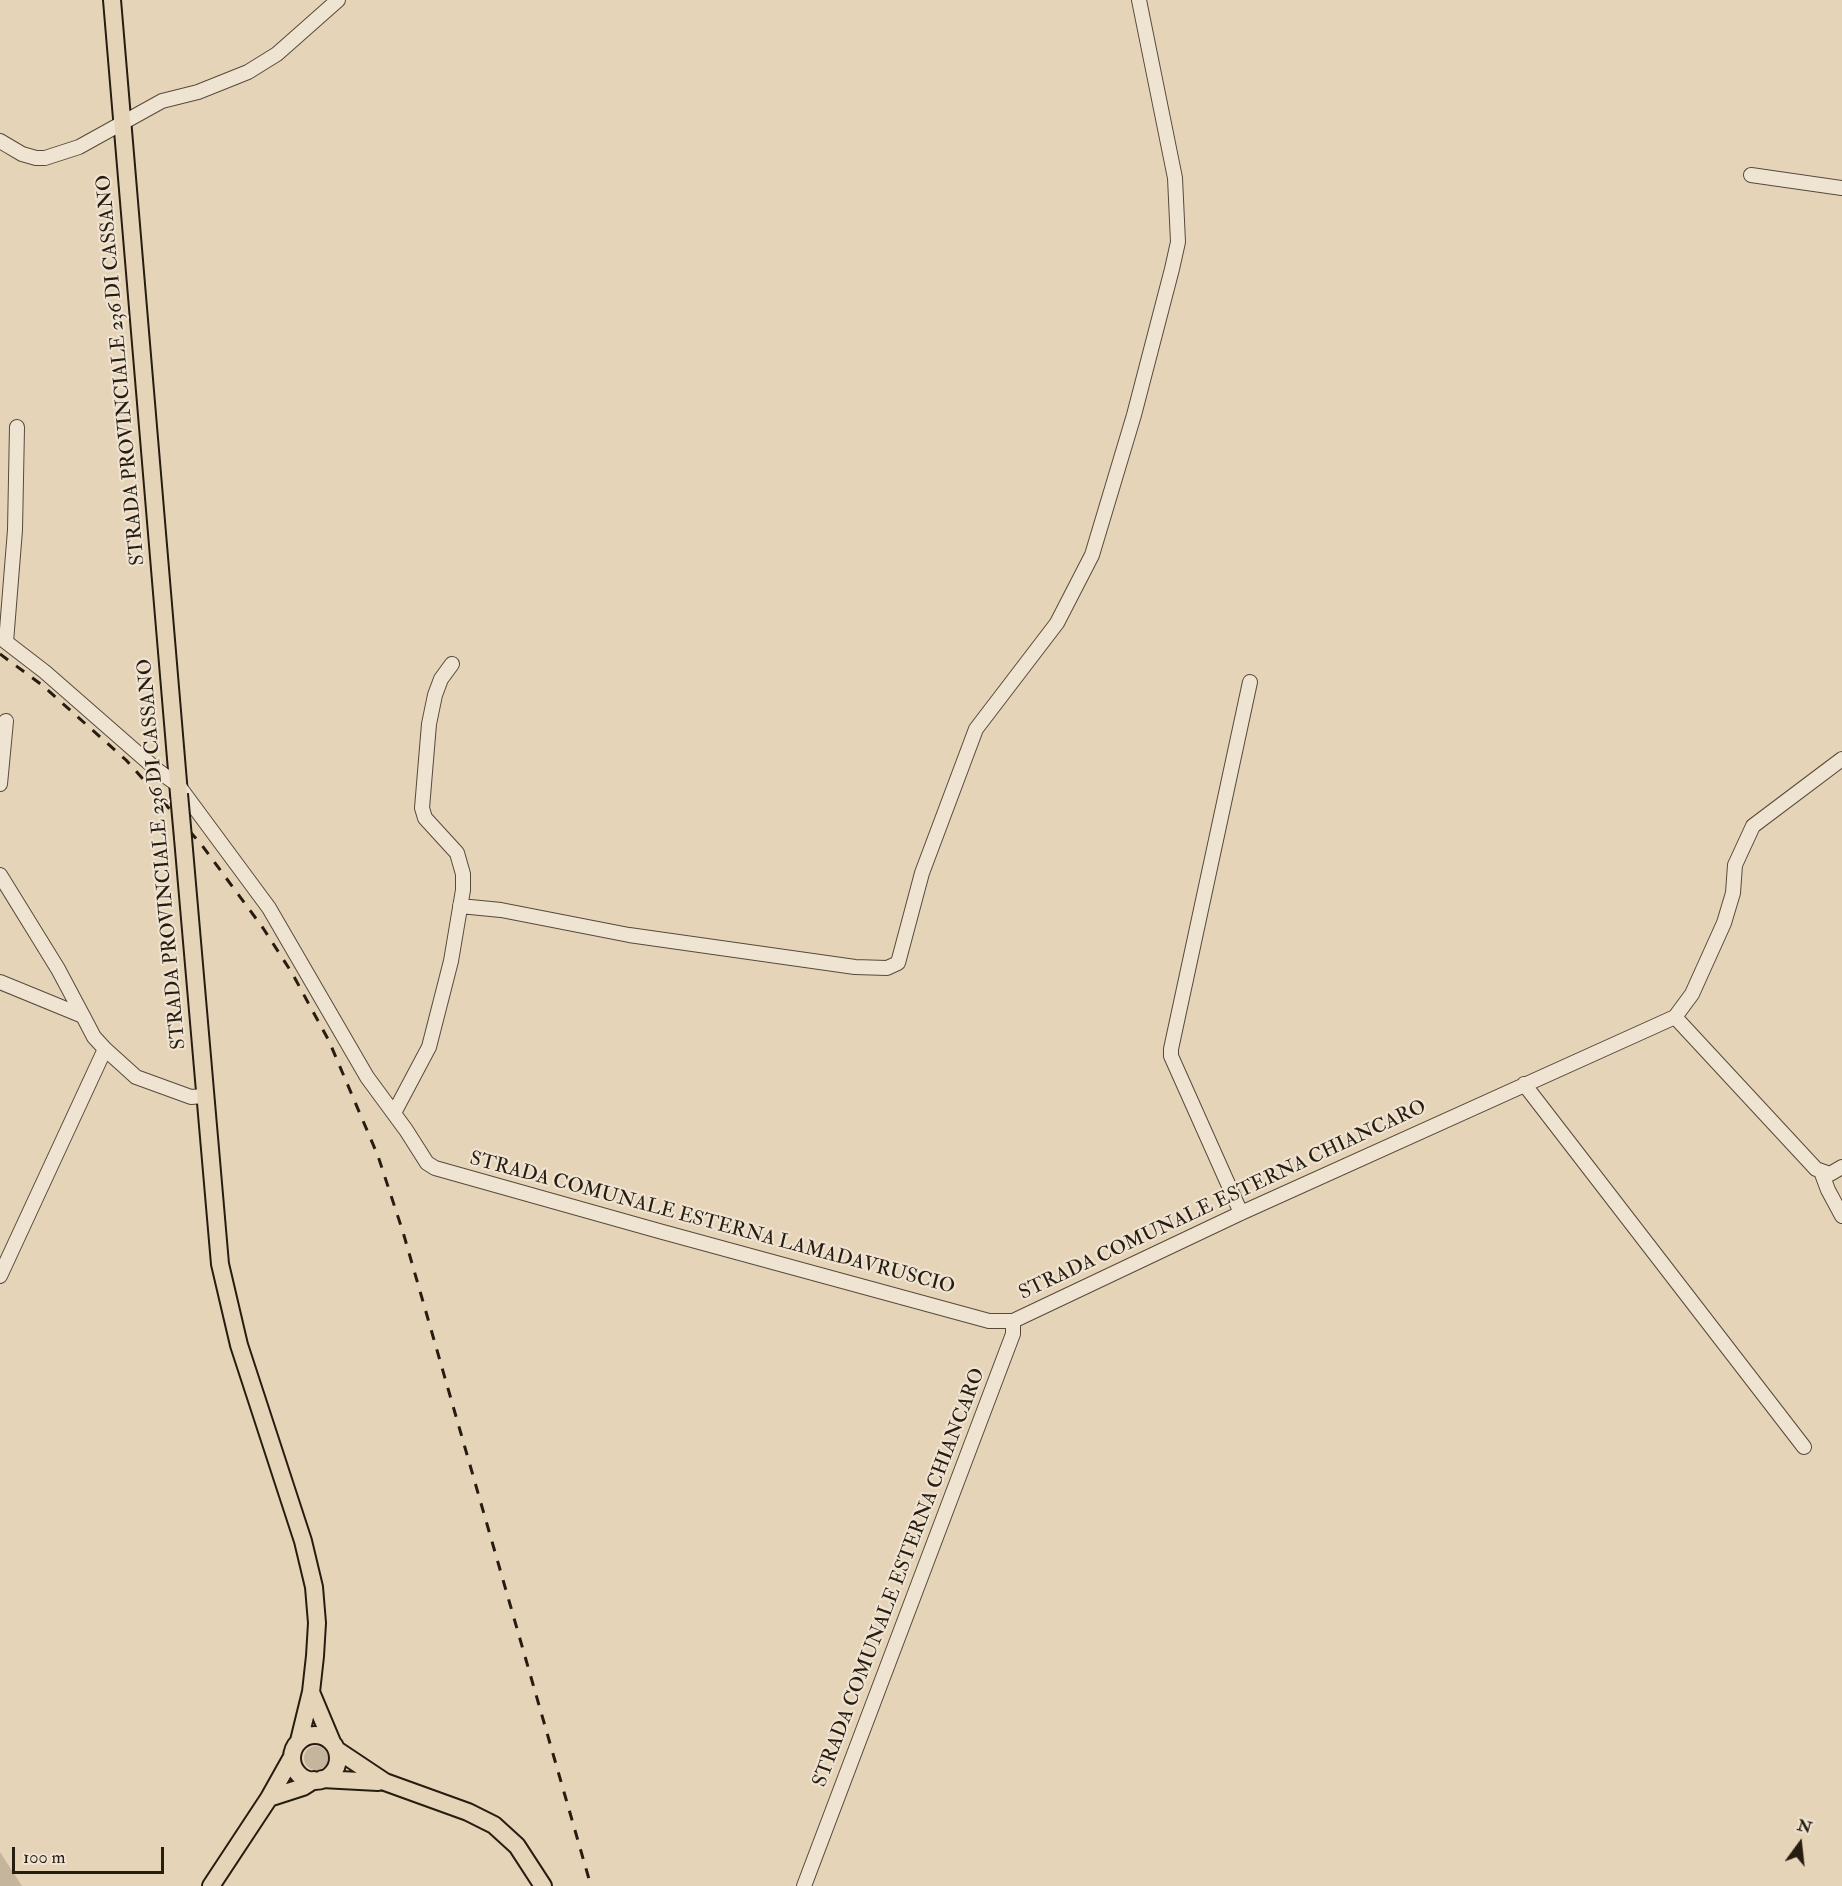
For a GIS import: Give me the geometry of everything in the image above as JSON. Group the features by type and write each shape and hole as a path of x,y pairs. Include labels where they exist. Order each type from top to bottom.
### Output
{"main road":[{"name":"STRADA PROVINCIALE 236 DI CASSANO","path":"112,0 218,1244 232,1318 303,1541 314,1587 317,1633 311,1692 299,1741"},
{"path":"269,1798 328,1776 337,1764 334,1746 311,1692"},
{"path":"212,1886 269,1798 299,1741 312,1735 320,1735 385,1782 488,1821 516,1846 543,1886"},
{"path":"292,1756 293,1764 300,1775 318,1780 385,1782"}],"street":[{"path":"0,141 22,154 45,158 97,139 162,102 198,92 248,72 277,54 338,0"},
{"path":"460,906 501,910 629,935 855,967 887,969 898,963 925,864 976,729 1057,623 1092,555 1124,451 1167,288 1178,242 1177,193 1139,0"},
{"path":"1751,175 1842,188"},
{"name":"STRADA COMUNALE ESTERNA LAMADAVRUSCIO","path":"17,427 15,530 6,642 45,672 179,789 269,908 367,1077 427,1163 442,1170 989,1321 1013,1322"},
{"path":"394,1113 429,1047 451,961 460,906 463,874 460,861 449,844 425,818 422,808 429,724 435,695 441,679 452,664"},
{"path":"1241,1213 1171,1056 1171,1049 1250,682"},
{"path":"0,784 6,721"},
{"path":"1842,759 1753,826 1735,865 1733,893 1724,923 1692,994 1675,1017 1822,1174 1831,1198 1842,1216"},
{"path":"0,875 105,1049 136,1077 191,1097 204,1096"},
{"path":"0,982 83,1016"},
{"name":"STRADA COMUNALE ESTERNA CHIANCARO","path":"804,1886 1009,1345 1013,1322 1241,1213 1675,1017"},
{"path":"0,1276 105,1049"},
{"path":"1524,1084 1804,1447"},
{"path":"1822,1174 1830,1174 1842,1167"}],"shaded area":[{"path":"316,1746 324,1750 328,1758 324,1766 316,1770 308,1766 304,1758 308,1750"},
{"path":"0,1852 22,1886 0,1886"}],"railway":[{"path":"0,654 42,685 126,760 201,844 263,928 292,973 329,1041 378,1156 403,1232 591,1886"}]}
